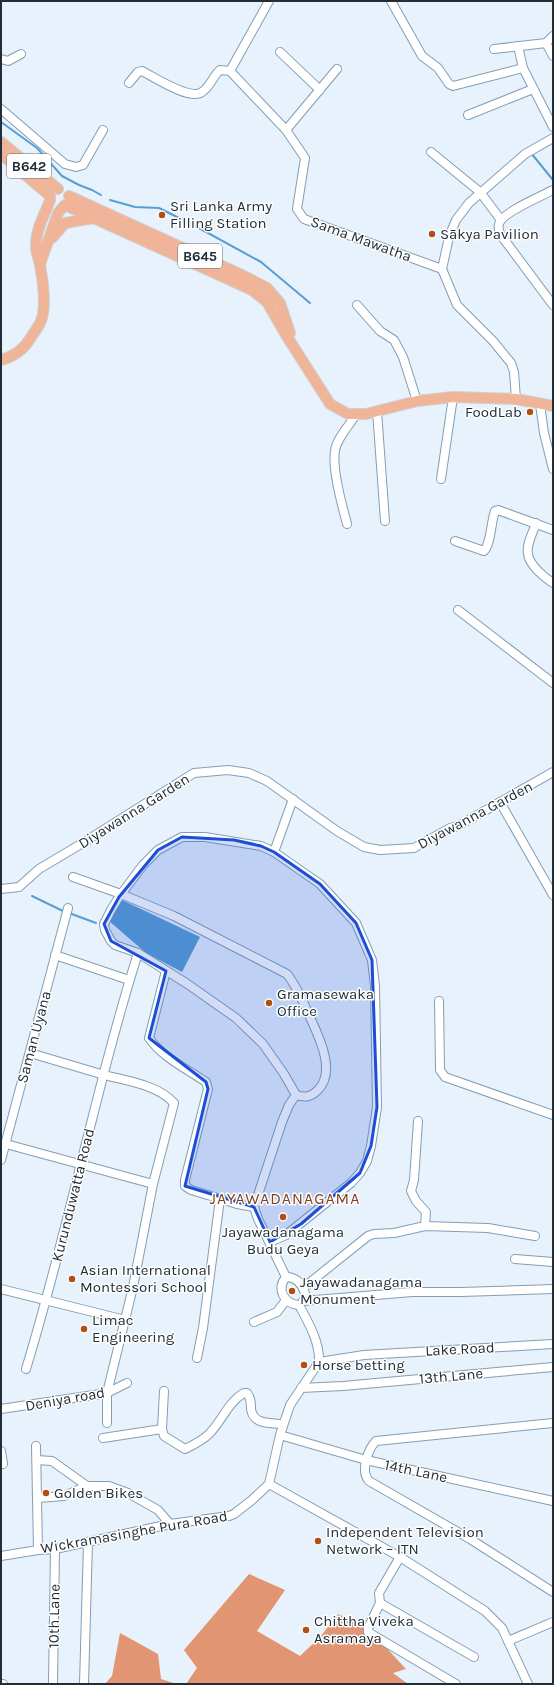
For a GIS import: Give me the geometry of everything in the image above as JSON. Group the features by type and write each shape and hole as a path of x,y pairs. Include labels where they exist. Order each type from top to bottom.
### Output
{"main road":[{"name":"B642","path":"1,142 58,188"},
{"name":"B642","path":"1,154 50,198"},
{"path":"1,360 11,358 26,344 41,322 44,300 40,264 35,245 52,191 58,188 66,191 66,203 58,213 40,264"},
{"path":"50,198 54,206 66,203"},
{"name":"B645","path":"66,203 94,218 252,290 267,302 321,393 330,404 348,414 366,414 417,401 453,397 516,399 553,406"},
{"name":"B645","path":"66,203 244,276 267,288 280,303 296,350"},
{"path":"49,241 65,223 94,218"}],"street":[{"path":"129,83 138,72 142,71 191,94 197,94 205,90 220,70 230,71 269,1"},
{"path":"391,1 422,56 438,68 449,84 453,86 523,68"},
{"path":"494,49 546,43 553,36"},
{"path":"546,43 553,56"},
{"path":"518,46 523,68 553,127"},
{"path":"280,52 320,90"},
{"path":"1,59 8,61 21,54"},
{"path":"286,130 337,69"},
{"name":"Sama Mawatha","path":"230,71 286,130 305,158 297,209 304,219 442,269"},
{"path":"468,114 533,89"},
{"path":"1,109 65,164 76,167 83,165 103,130"},
{"path":"516,399 514,372 511,363 493,341 457,305 442,269 449,237 456,220 469,203 525,154 553,138"},
{"path":"431,152 480,192 501,220"},
{"path":"553,190 512,212 501,220 498,225 500,234 553,305"},
{"path":"357,304 380,331 394,340 403,357 417,401"},
{"path":"442,479 453,397"},
{"path":"540,404 544,433 553,469"},
{"path":"377,411 385,521"},
{"path":"347,524 337,481 334,451 340,438 356,414"},
{"path":"455,541 484,550 487,549 493,516 495,511 498,510 553,530"},
{"path":"536,523 529,542 528,555 534,566 553,584"},
{"path":"458,610 553,683"},
{"name":"Diyawanna Garden","path":"1,889 19,887 39,869 194,773 228,770 249,773 267,781 337,831 364,847 380,850 414,848 450,828 458,826 551,774"},
{"path":"274,852 293,799"},
{"path":"500,802 553,895"},
{"path":"73,877 121,894 174,916 287,974 295,984 322,1043 325,1060 325,1073 320,1088 314,1095 304,1098 296,1095 274,1058 250,1030 212,1000 138,953 115,945 108,936 104,924 121,894 143,865 158,850 182,837 205,837 234,840 261,846 274,852 320,884 356,923 372,960 375,986 377,1107 371,1146 367,1161 360,1173 351,1183 286,1235 270,1242"},
{"name":"Saman Uyana","path":"1,1160 67,911"},
{"name":"Kurunduwatta Road","path":"26,1369 47,1300 103,1074 138,953"},
{"path":"55,955 130,980"},
{"path":"166,971 149,1038 152,1043 165,1054 206,1082 208,1089 185,1180 185,1186 188,1189 220,1199 254,1207"},
{"path":"439,1001 440,1070 445,1077 553,1116"},
{"path":"30,1052 138,1084 160,1092 169,1097 174,1103 153,1184 144,1235 107,1393 107,1423"},
{"path":"286,1277 254,1207 282,1122 289,1105 296,1095"},
{"path":"418,1121 414,1180 411,1191 416,1201 426,1212 425,1226"},
{"path":"6,1144 153,1184"},
{"path":"196,1358 202,1328 220,1199"},
{"path":"304,1288 368,1236 374,1234 394,1233 425,1226 488,1228 535,1236"},
{"path":"515,1259 553,1262"},
{"path":"286,1277 294,1278 304,1288 305,1296 301,1303"},
{"path":"286,1277 283,1281 282,1291 286,1300 293,1305 412,1292 553,1289"},
{"path":"1,1289 125,1320"},
{"path":"254,1322 277,1312 286,1300"},
{"path":"301,1303 316,1341 319,1362 290,1405 280,1435 269,1484 400,1557 485,1611 502,1628 528,1684"},
{"name":"Lake Road","path":"319,1362 364,1355 553,1344"},
{"name":"13th Lane","path":"301,1388 343,1386 553,1367"},
{"name":"Deniya road","path":"1,1409 107,1393 127,1383"},
{"path":"164,1391 162,1429 164,1436 184,1449 194,1445 209,1434 235,1398 244,1393 247,1393 250,1397 252,1412 256,1418 262,1422 283,1424"},
{"path":"553,1423 376,1441 366,1460 366,1478 369,1481 470,1539 553,1592"},
{"path":"103,1438 162,1429"},
{"name":"14th Lane","path":"280,1435 366,1460 553,1501"},
{"path":"36,1446 38,1550"},
{"path":"1,1451 2,1464"},
{"path":"37,1460 52,1461 87,1486"},
{"name":"Wickramasinghe Pura Road","path":"1,1556 55,1549 119,1537 170,1524 234,1514 269,1484"},
{"path":"38,1498 64,1496 87,1486 109,1486 128,1493 158,1510 170,1524"},
{"path":"84,1684 88,1542"},
{"name":"10th Lane","path":"53,1684 55,1549"},
{"path":"400,1557 379,1593 380,1603 368,1628 368,1632 456,1684"},
{"path":"380,1603 474,1656"},
{"path":"508,1641 553,1622"}],"highlighted area":[{"path":"182,837 234,840 261,846 274,852 320,884 356,923 372,960 377,1107 371,1146 360,1173 301,1224 270,1242 254,1207 185,1186 208,1089 206,1082 149,1038 166,971 111,941 104,924 119,897 158,850"}],"shaded area":[{"path":"249,1574 285,1590 257,1631 300,1656 321,1636 338,1614 368,1628 406,1669 393,1673 408,1684 186,1684 197,1668 184,1650"},
{"path":"120,1633 158,1654 161,1679 177,1684 105,1684 112,1676"}],"water":[{"path":"122,900 200,937 182,972 146,953 109,921"}],"waterway":[{"path":"1,122 37,148 62,176 101,195"},
{"path":"531,153 553,180"},
{"path":"110,200 135,207 159,208 197,227 261,262 310,303"},
{"path":"32,896 65,912"},
{"path":"69,913 96,923"}],"place":[{"name":"Sri Lanka Army Filling Station","path":"162,215"},
{"name":"Sākya Pavilion","path":"432,234"},
{"name":"FoodLab","path":"530,412"},
{"name":"Gramasewaka Office","path":"269,1003"},
{"name":"Jayawadanagama Budu Geya","path":"283,1217"},
{"name":"Asian International Montessori School","path":"72,1279"},
{"name":"Jayawadanagama Monument","path":"292,1291"},
{"name":"Limac Engineering","path":"84,1329"},
{"name":"Horse betting","path":"304,1365"},
{"name":"Golden Bikes","path":"46,1493"},
{"name":"Independent Television Network – ITN","path":"318,1541"},
{"name":"Chittha Viveka Asramaya","path":"306,1630"}],"district":[{"name":"JAYAWADANAGAMA","path":"285,1198"}]}
